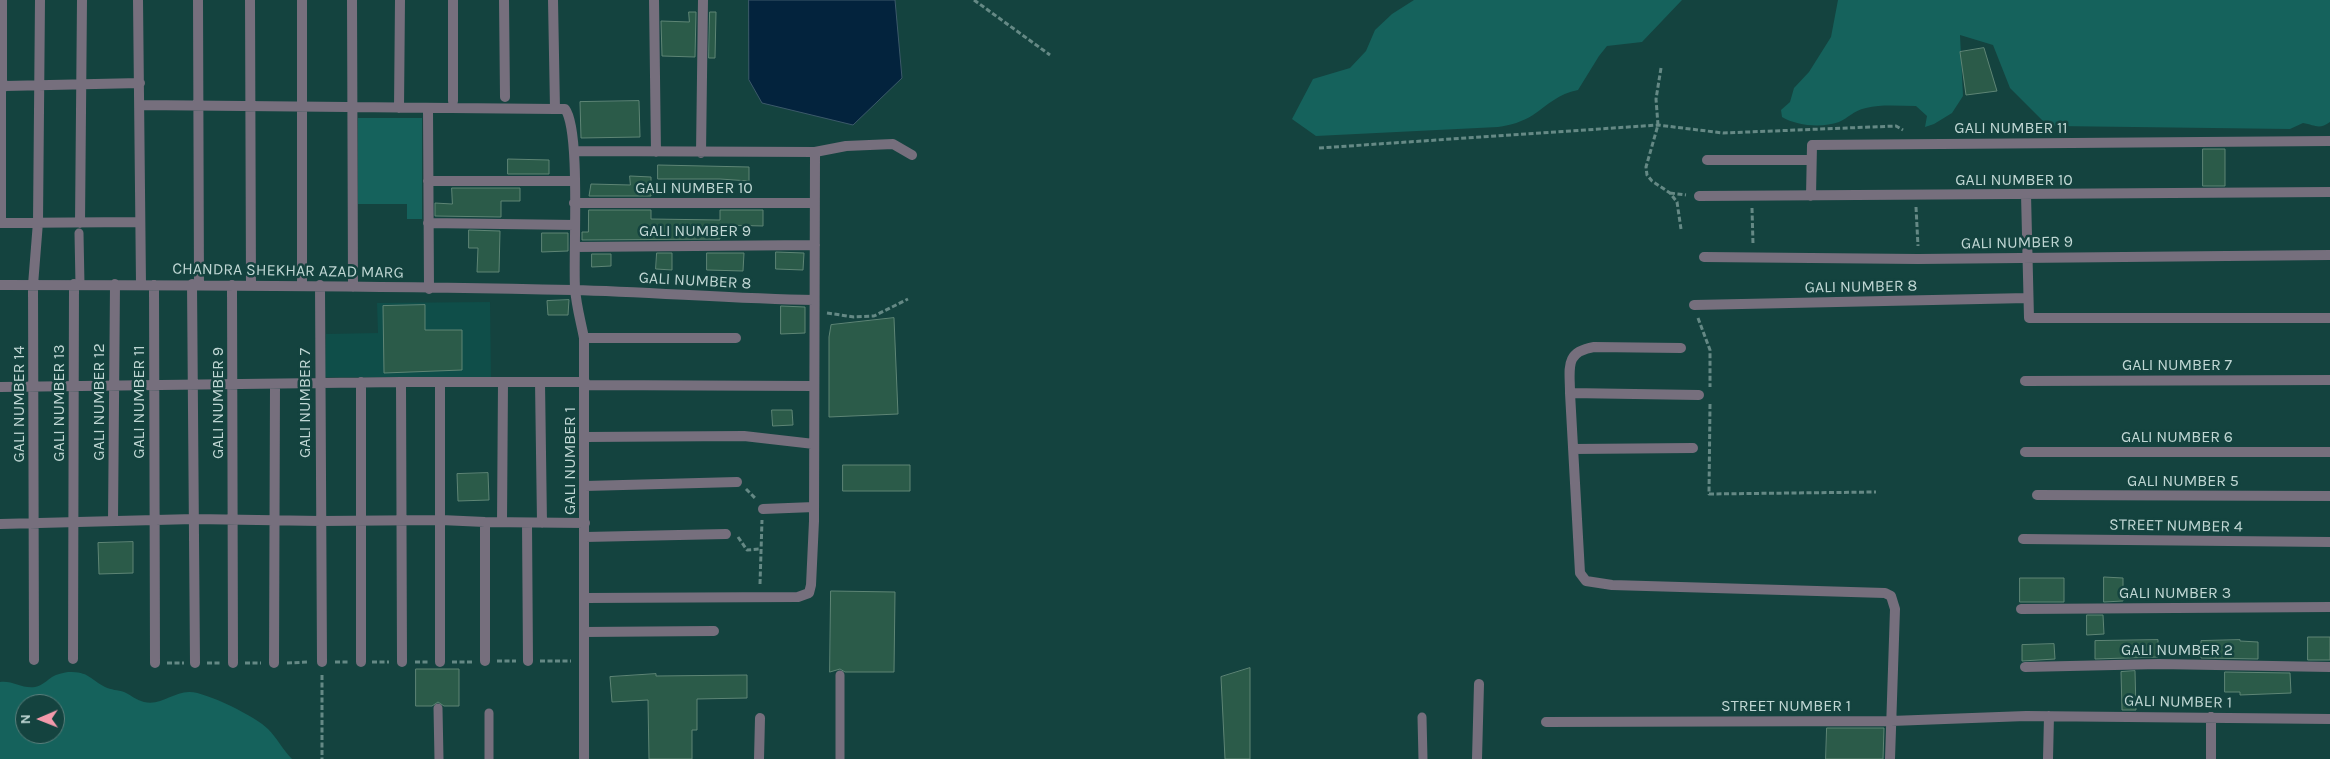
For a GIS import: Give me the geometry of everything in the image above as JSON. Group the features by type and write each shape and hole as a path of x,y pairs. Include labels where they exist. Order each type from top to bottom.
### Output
{"street":[{"path":"2,0 1,223 38,222 80,228 140,222"},
{"path":"38,222 40,0"},
{"path":"80,228 82,0"},
{"path":"138,0 141,284"},
{"path":"194,663 193,385 199,106 198,0"},
{"path":"250,0 251,285"},
{"path":"302,0 302,285"},
{"path":"352,0 353,287"},
{"path":"399,108 400,0"},
{"path":"453,0 453,101"},
{"path":"504,0 505,97"},
{"path":"140,105 556,109 552,0"},
{"path":"654,0 656,152"},
{"path":"701,153 703,0"},
{"path":"2,86 140,84"},
{"path":"428,108 429,289"},
{"name":"GALI NUMBER 1","path":"556,109 565,109 570,116 574,151 575,290 584,338 584,759"},
{"name":"GALI NUMBER 11","path":"1811,160 1812,145 2330,141"},
{"path":"574,151 815,152 846,146 893,144 912,155"},
{"path":"585,598 798,597 809,593 811,585 814,507 815,152"},
{"path":"1707,160 1811,160 1811,196"},
{"path":"428,181 574,181"},
{"name":"GALI NUMBER 10","path":"1699,196 2330,192"},
{"path":"2026,194 2029,318 2330,318"},
{"name":"GALI NUMBER 10","path":"574,203 814,203"},
{"name":"GALI NUMBER 14","path":"34,660 35,386 33,285 38,222"},
{"path":"428,223 575,225"},
{"name":"GALI NUMBER 9","path":"575,247 815,246"},
{"name":"GALI NUMBER 9","path":"1704,258 1918,259 2330,255"},
{"name":"CHANDRA SHEKHAR AZAD MARG","path":"0,284 320,285 429,289 575,290"},
{"name":"GALI NUMBER 13","path":"73,658 74,386 77,284"},
{"name":"GALI NUMBER 12","path":"113,521 115,284"},
{"name":"GALI NUMBER 11","path":"154,284 155,663"},
{"name":"GALI NUMBER 9","path":"232,285 234,663"},
{"name":"GALI NUMBER 7","path":"320,285 322,662"},
{"name":"GALI NUMBER 8","path":"575,290 737,299 814,300"},
{"name":"GALI NUMBER 8","path":"1694,305 2028,298"},
{"path":"584,338 736,338"},
{"path":"1681,348 1594,347 1580,350 1573,355 1570,364 1570,393 1580,573 1586,581 1612,585 1876,592 1891,596 1895,609 1890,759"},
{"name":"GALI NUMBER 7","path":"2024,381 2330,380"},
{"path":"0,387 320,382 540,382 814,386"},
{"path":"360,662 361,382"},
{"path":"401,382 402,662"},
{"path":"440,382 440,662"},
{"path":"502,522 503,382"},
{"path":"540,382 542,523"},
{"path":"274,663 275,384"},
{"path":"1570,393 1699,394"},
{"path":"585,436 744,436 814,444"},
{"path":"1574,449 1694,448"},
{"name":"GALI NUMBER 6","path":"2025,452 2330,452"},
{"path":"585,486 737,482"},
{"name":"GALI NUMBER 5","path":"2037,495 2330,496"},
{"path":"763,508 814,507"},
{"path":"0,524 154,520 585,522"},
{"path":"485,522 485,662"},
{"path":"527,523 528,661"},
{"path":"585,537 726,534"},
{"name":"STREET NUMBER 4","path":"2023,539 2330,542"},
{"name":"GALI NUMBER 3","path":"2020,609 2330,607"},
{"path":"584,632 714,632"},
{"name":"GALI NUMBER 2","path":"2024,667 2159,664 2330,667"},
{"path":"1477,759 1479,684"},
{"name":"GALI NUMBER 1","path":"2026,716 2330,719"},
{"name":"STREET NUMBER 1","path":"1546,722 1891,721 2026,716"},
{"path":"2048,759 2049,716"},
{"path":"2211,717 2211,759"},
{"path":"759,759 760,718"}],"lane":[{"path":"77,284 80,228"},
{"path":"840,675 840,759"},
{"path":"438,708 439,759"},
{"path":"489,713 489,759"},
{"path":"1422,717 1423,759"}],"path":[{"path":"974,0 1050,55"},
{"path":"1661,68 1656,99 1658,125 1646,167 1647,175 1652,181 1670,193 1677,202 1681,229"},
{"path":"1319,148 1658,125 1723,134 1896,126 1909,135"},
{"path":"1916,195 1918,259"},
{"path":"1751,196 1754,257"},
{"path":"814,315 829,313 866,317 884,312 908,299"},
{"path":"1694,305 1710,350 1710,388"},
{"path":"1710,398 1709,494 1876,492"},
{"path":"737,482 754,495 763,508 760,549 760,597"},
{"path":"726,534 736,534 747,550 760,549"},
{"path":"322,662 322,759"}],"shaded area":[{"path":"749,0 895,0 902,78 853,125 762,103 749,80"},
{"path":"1414,0 1682,0 1642,42 1607,46 1578,90 1559,97 1525,120 1516,123 1498,127 1316,136 1292,119 1313,79 1350,68 1366,51 1375,30 1392,14"},
{"path":"1838,0 2330,0 2330,122 2320,126 2303,123 2290,129 2055,126 2044,122 2010,88 1993,45 1960,35 1963,96 1952,113 1934,124 1925,127 1927,116 1916,106 1866,108 1839,122 1825,125 1802,124 1788,120 1782,117 1781,110 1790,102 1794,88 1809,72 1831,37"},
{"path":"358,118 422,118 422,219 407,219 407,204 358,204"},
{"path":"490,302 491,377 325,377 326,334 378,333 377,303"},
{"path":"75,672 85,674 105,687 124,692 138,700 150,703 189,692 218,700 262,724 292,759 0,759 0,682 35,687 60,674"}],"building":[{"path":"689,12 696,12 695,57 662,56 661,21 689,22"},
{"path":"710,12 716,12 715,58 709,58"},
{"path":"1984,48 1997,91 1966,95 1960,52"},
{"path":"639,101 640,137 581,138 580,102"},
{"path":"2203,149 2225,149 2225,186 2203,186"},
{"path":"508,159 549,160 549,174 508,174"},
{"path":"658,165 749,167 749,181 658,179"},
{"path":"630,176 651,177 651,196 589,196 591,184 630,185"},
{"path":"452,188 520,188 520,201 501,201 501,217 435,216 435,203 452,204"},
{"path":"589,210 651,210 651,219 720,220 720,210 763,210 763,226 721,225 720,239 582,240 582,232 588,232"},
{"path":"469,230 500,231 499,272 477,272 478,248 469,248"},
{"path":"542,233 568,233 568,251 542,252"},
{"path":"776,252 804,253 803,270 776,269"},
{"path":"657,253 672,253 672,270 656,269"},
{"path":"707,253 744,253 743,271 707,270"},
{"path":"592,254 611,254 611,266 592,267"},
{"path":"569,300 568,315 548,315 547,301"},
{"path":"425,305 425,330 462,330 462,370 384,373 383,306"},
{"path":"781,306 805,307 805,333 781,334"},
{"path":"894,318 898,414 829,417 829,337 831,325"},
{"path":"772,410 792,410 793,425 773,426"},
{"path":"843,465 910,465 910,491 843,491"},
{"path":"488,473 489,500 458,501 457,474"},
{"path":"133,542 133,573 99,574 98,543"},
{"path":"2104,577 2123,578 2123,601 2104,602"},
{"path":"2020,578 2064,578 2064,602 2020,602"},
{"path":"831,591 895,592 894,672 845,672 840,669 830,672"},
{"path":"2087,615 2103,615 2104,634 2087,635"},
{"path":"2308,637 2330,637 2330,660 2308,660"},
{"path":"2158,640 2158,657 2095,659 2095,641"},
{"path":"2240,640 2258,642 2258,659 2201,658 2201,641"},
{"path":"2054,644 2055,659 2022,661 2022,645"},
{"path":"1250,668 1250,759 1225,759 1221,677"},
{"path":"416,669 459,669 459,706 444,706 438,702 432,706 416,706"},
{"path":"2135,671 2136,710 2122,710 2121,672"},
{"path":"2225,672 2290,673 2291,693 2240,695 2240,692 2225,692"},
{"path":"656,674 656,676 747,675 747,698 697,699 697,730 692,730 692,759 649,759 648,700 612,702 610,677"},
{"path":"1827,728 1884,728 1883,759 1826,759"}]}
